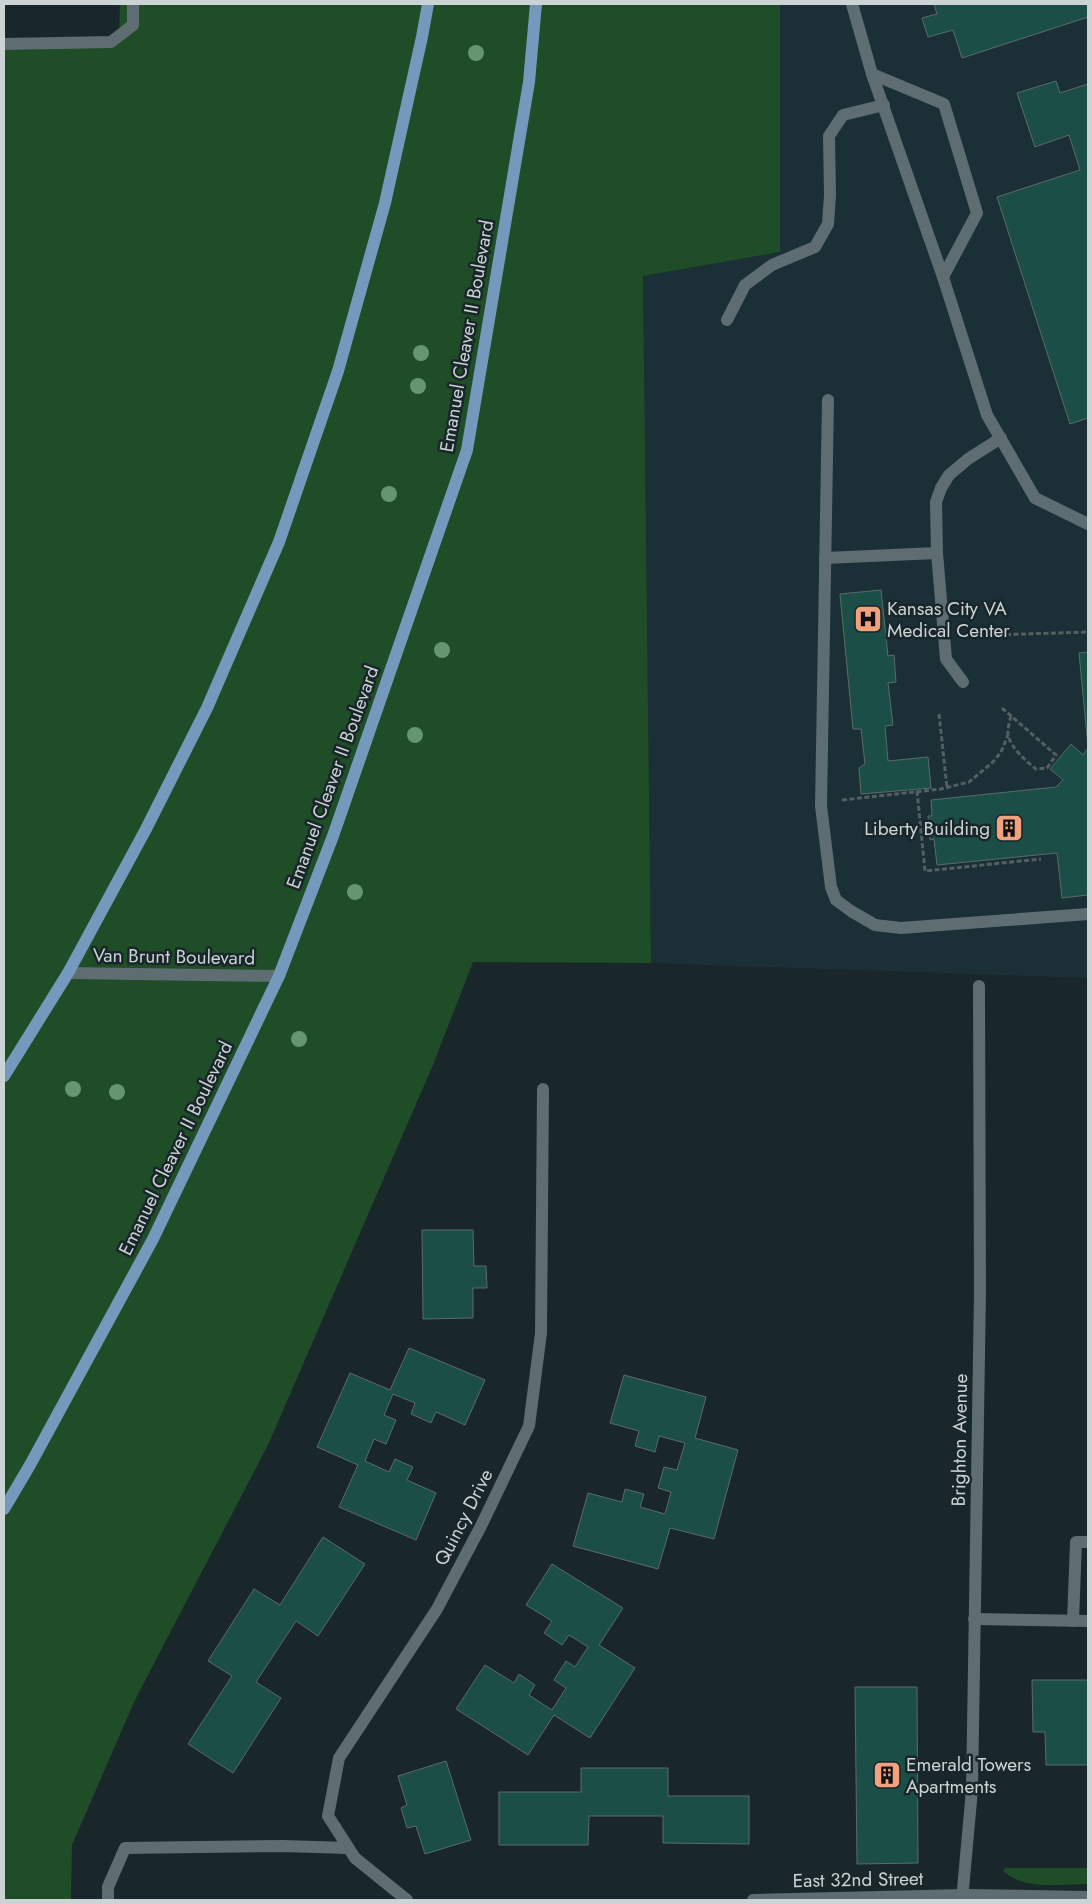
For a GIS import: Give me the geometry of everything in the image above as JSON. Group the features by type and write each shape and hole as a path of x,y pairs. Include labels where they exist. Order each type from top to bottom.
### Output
{"main road":[{"path":"4,1076 68,973 146,829 207,708 279,542 338,371 386,203 428,4"},
{"name":"Emanuel Cleaver II Boulevard","path":"4,1509 154,1239 279,976 333,836 467,450 529,82 536,4"}],"street":[{"path":"4,44 111,42 133,25 133,4"},
{"path":"852,4 872,74 943,277 987,415 1035,498 1088,524"},
{"path":"872,74 944,104 977,213 943,277"},
{"path":"728,320 745,285 772,265 815,247 828,224 830,195 829,136 843,115 884,104"},
{"path":"828,400 821,806 831,888 836,900 851,911 875,924 901,928 1088,914"},
{"path":"963,682 946,659 937,553 936,502 941,488 949,475 1001,438"},
{"path":"825,558 937,553"},
{"name":"Van Brunt Boulevard","path":"68,973 279,976"},
{"name":"Brighton Avenue","path":"963,1898 972,1790 980,1293 979,986"},
{"name":"Quincy Drive","path":"407,1900 355,1858 328,1816 339,1758 437,1609 481,1526 529,1426 541,1333 544,1089"},
{"path":"1073,1621 1076,1542 1088,1542"},
{"path":"974,1619 1088,1621"},
{"path":"108,1900 108,1887 125,1848 283,1846 348,1848"},
{"name":"East 32nd Street","path":"753,1900 1088,1897"}],"path":[{"path":"991,635 1088,632"},
{"path":"1002,708 1056,755 1047,768 1036,769 1018,752 1008,735"},
{"path":"939,714 947,788"},
{"path":"834,801 947,788 969,782 994,762 1001,752 1008,735 1011,715"},
{"path":"917,791 925,871 1041,858"}],"shaded area":[{"name":"Kansas City VA Medical Center","path":"780,4 1088,4 1088,978 651,963 643,275 780,252"}],"green space":[{"path":"120,4 780,4 780,252 643,276 651,963 473,962 433,1065 268,1445 135,1700 72,1845 71,1900 4,1900 4,41 119,36"},
{"path":"1005,1868 1088,1868 1088,1884 1033,1884 1012,1877 1003,1871"}],"building":[{"path":"934,4 1088,4 1088,17 962,58 953,30 928,37 922,18 937,14"},
{"path":"1056,81 1060,93 1088,84 1088,418 1070,424 997,197 1080,170 1069,135 1035,147 1017,93"},
{"path":"881,590 888,656 894,655 896,682 888,683 893,725 885,726 888,761 928,757 931,788 861,794 859,768 865,764 861,729 853,729 840,594"},
{"path":"1088,652 1088,746 1079,653"},
{"name":"Liberty Building","path":"1071,744 1083,755 1088,748 1088,895 1062,898 1057,853 937,865 934,839 930,840 928,816 932,816 931,800 1056,787 1063,780 1050,769"},
{"path":"422,1230 473,1230 474,1266 486,1266 487,1288 473,1288 473,1318 423,1319"},
{"path":"409,1348 485,1380 465,1425 436,1412 431,1423 411,1414 415,1403 393,1394 384,1415 396,1420 386,1444 374,1439 365,1461 389,1472 395,1459 413,1467 407,1480 436,1493 416,1540 339,1507 358,1465 317,1447 350,1373 390,1390"},
{"path":"624,1375 706,1397 695,1438 738,1450 714,1539 670,1528 658,1569 573,1546 588,1493 622,1502 625,1489 644,1494 640,1507 665,1514 671,1492 658,1488 664,1467 677,1470 685,1443 659,1436 655,1452 635,1446 639,1431 610,1423"},
{"path":"323,1537 365,1564 318,1636 296,1621 256,1682 281,1698 233,1773 188,1744 232,1676 208,1661 254,1589 280,1605"},
{"path":"552,1564 623,1608 599,1645 635,1668 590,1738 554,1715 528,1755 456,1709 485,1665 514,1683 519,1674 535,1685 529,1695 552,1710 566,1688 554,1680 566,1661 575,1667 588,1647 569,1635 562,1645 544,1633 552,1621 526,1605"},
{"path":"1032,1680 1088,1680 1088,1765 1046,1765 1045,1732 1033,1732"},
{"name":"Emerald Towers Apartments","path":"855,1687 917,1687 918,1863 857,1864"},
{"path":"446,1761 471,1840 425,1854 416,1826 407,1828 401,1808 407,1805 398,1776"},
{"path":"581,1768 668,1768 668,1796 749,1796 749,1844 663,1843 663,1816 589,1816 588,1845 499,1845 499,1792 581,1792"}],"place":[{"name":"Kansas City VA Medical Center","path":"868,619"},
{"name":"Liberty Building","path":"1009,828"},
{"name":"Emerald Towers Apartments","path":"887,1775"}]}
